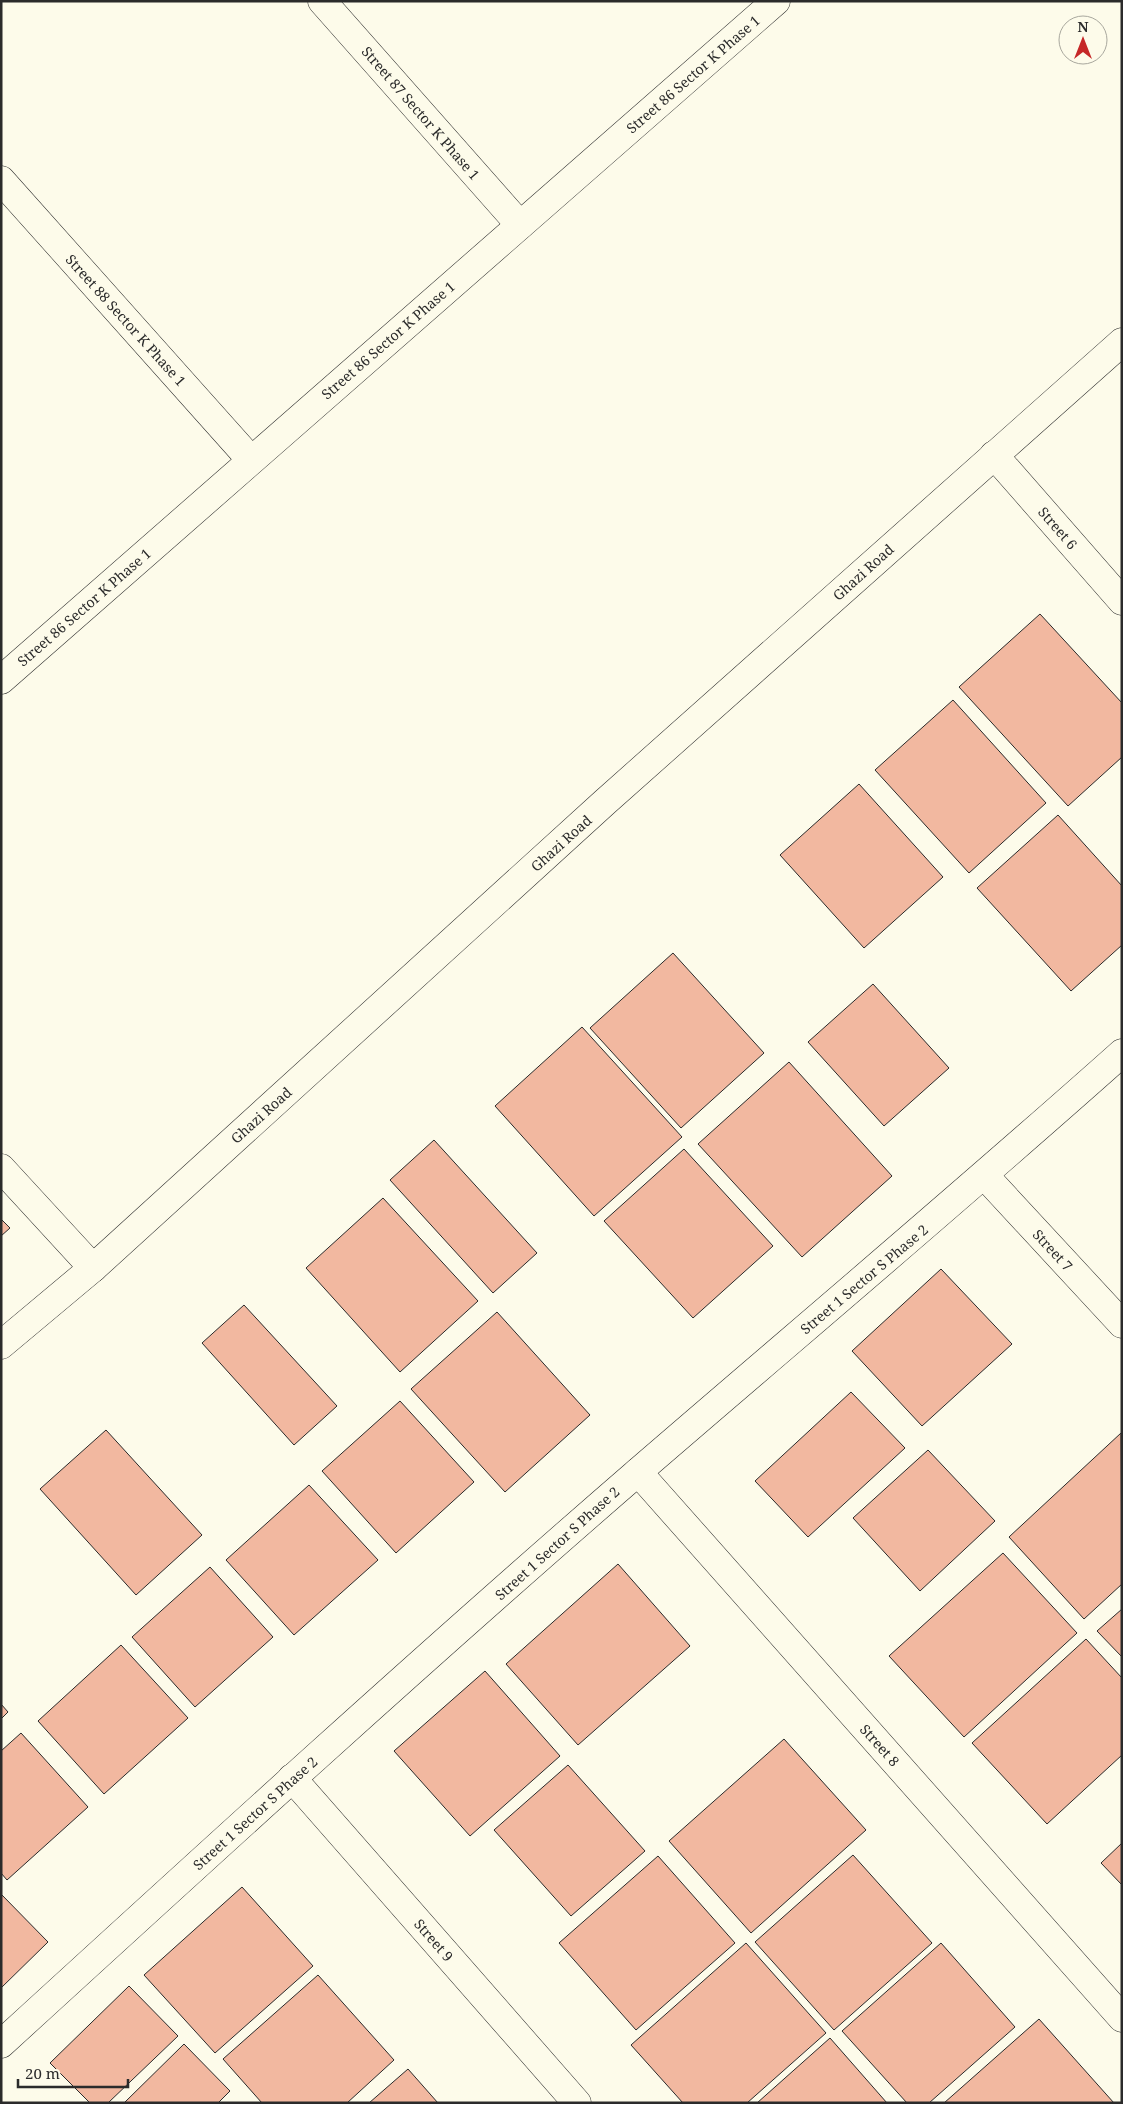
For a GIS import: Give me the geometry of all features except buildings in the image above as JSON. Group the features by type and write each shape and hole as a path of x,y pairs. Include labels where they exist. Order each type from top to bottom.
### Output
{"street":[{"name":"Street 87 Sector K Phase 1","path":"322,1 520,225"},
{"name":"Street 86 Sector K Phase 1","path":"1,680 776,1"},
{"name":"Street 88 Sector K Phase 1","path":"1,180 251,460"},
{"name":"Ghazi Road","path":"1,1345 92,1268 598,809 1122,342"},
{"name":"Street 6","path":"994,455 1122,601"},
{"name":"Street 1 Sector S Phase 2","path":"1,2044 292,1778 638,1472 984,1176 1122,1053"},
{"path":"1,1168 92,1268"},
{"name":"Street 7","path":"984,1176 1122,1324"},
{"name":"Street 8","path":"638,1472 1122,2018"},
{"name":"Street 9","path":"292,1778 577,2103"}]}
